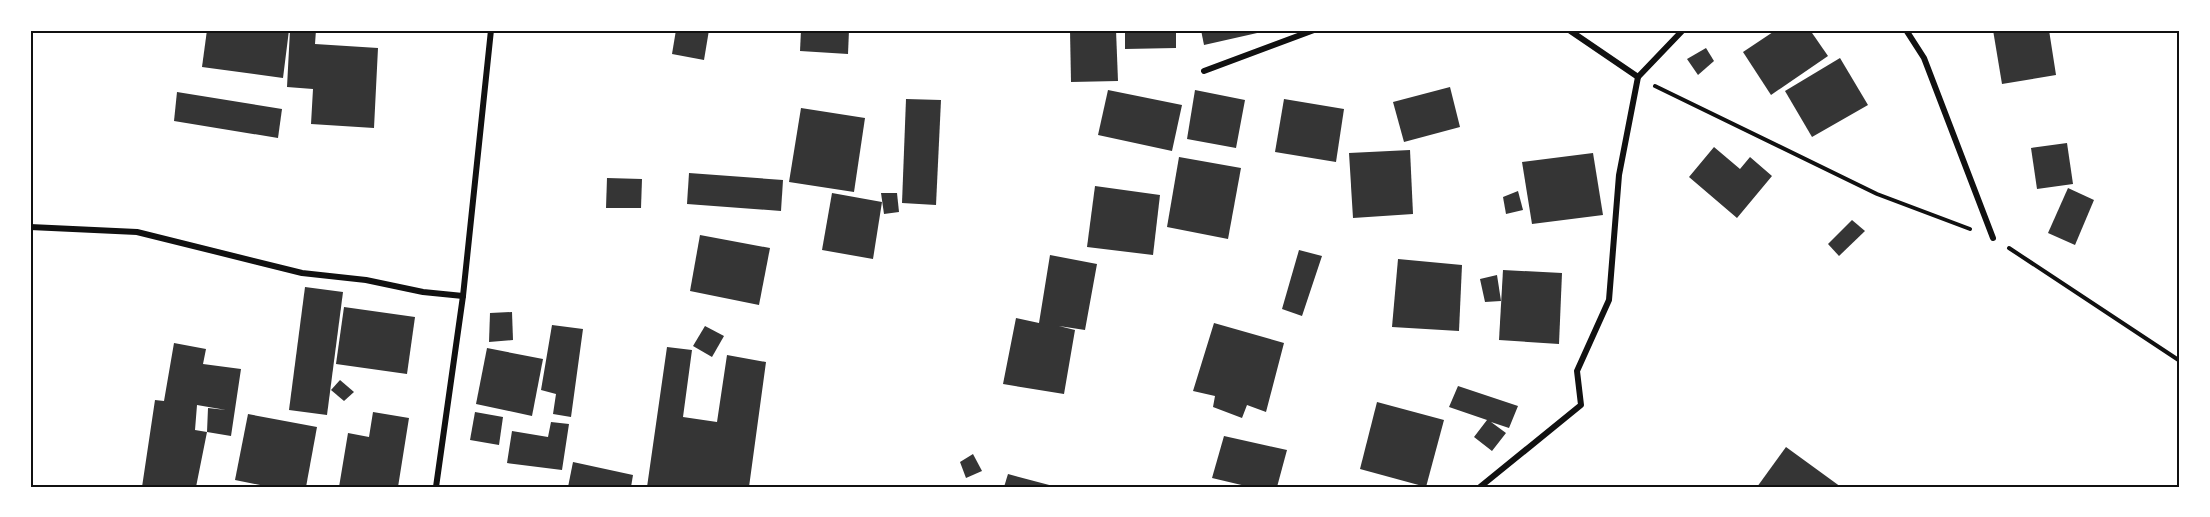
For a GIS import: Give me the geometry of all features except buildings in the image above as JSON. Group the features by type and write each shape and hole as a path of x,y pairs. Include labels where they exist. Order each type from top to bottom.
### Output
{"street":[{"path":"436,487 463,296 491,30"},
{"path":"1204,71 1314,30"},
{"path":"1569,30 1638,77"},
{"path":"1480,487 1581,405 1577,371 1609,300 1619,175 1638,77 1683,30"},
{"path":"1906,30 1924,58 1993,238"},
{"path":"30,227 137,232 302,273 366,280 423,292 463,296"}],"path":[{"path":"1638,77 1877,194 1993,238 2180,361"}]}
